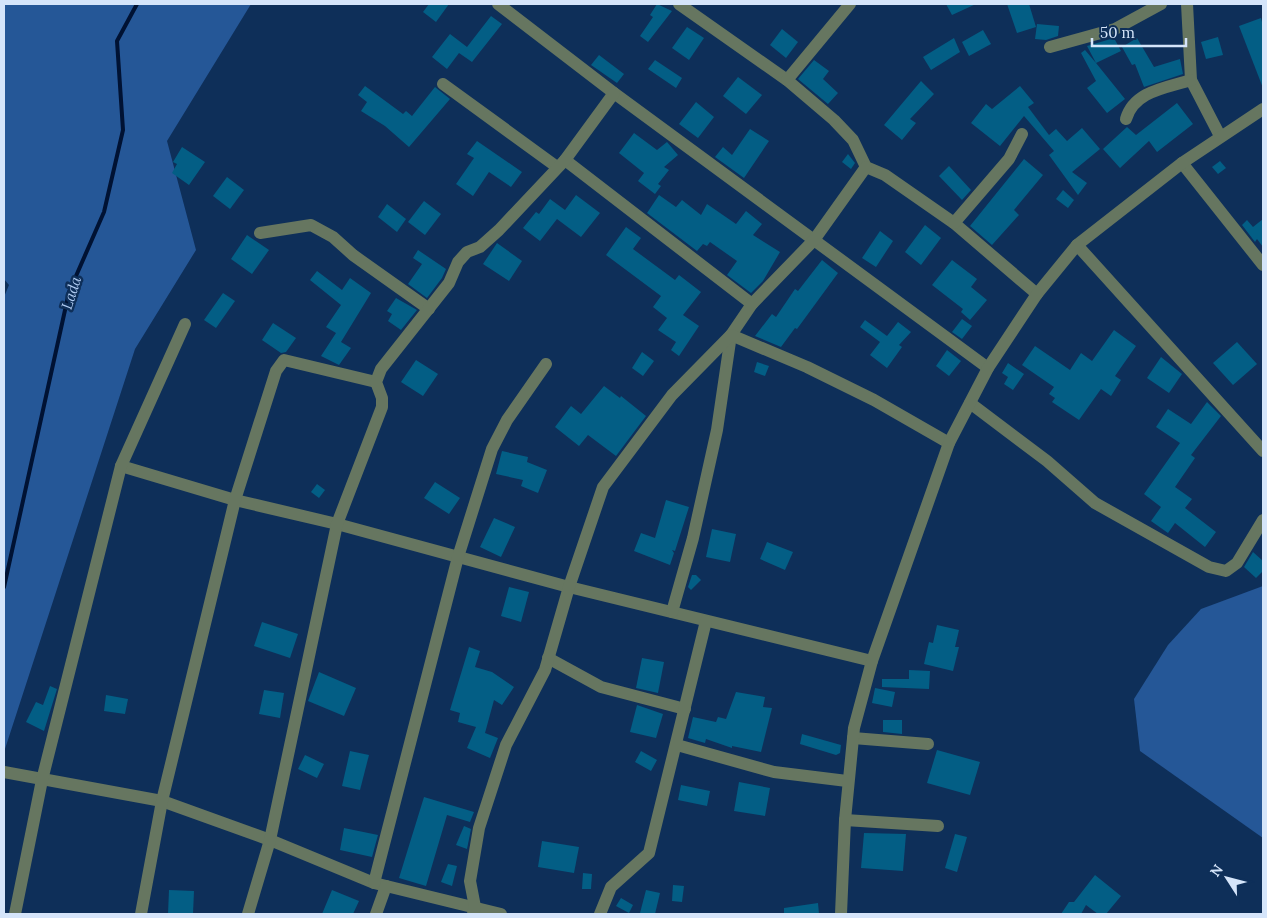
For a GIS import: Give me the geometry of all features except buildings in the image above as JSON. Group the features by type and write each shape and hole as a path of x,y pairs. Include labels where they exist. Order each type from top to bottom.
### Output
{"street":[{"path":"498,4 614,93 988,368"},
{"path":"679,4 787,80 834,120 853,140 866,167 885,175 954,223 1038,294"},
{"path":"787,80 850,4"},
{"path":"1050,47 1115,29 1161,4"},
{"path":"1187,4 1191,80 1220,136"},
{"path":"1126,118 1129,109 1139,98 1191,80"},
{"path":"443,84 561,163 752,304"},
{"path":"248,914 270,840 336,524 382,407 382,398 376,382 381,369 449,283 458,262 467,252 480,247 500,230 561,163 614,93"},
{"path":"841,914 845,820 852,738 872,661 949,444 988,368 1038,294 1077,245 1182,162 1263,109"},
{"path":"954,223 1009,159 1022,134"},
{"path":"1182,162 1263,266"},
{"path":"474,910 470,881 479,828 506,745 545,670 569,587 603,487 672,395 731,335 752,304 814,240 866,167"},
{"path":"260,233 311,225 333,237 353,255 429,309"},
{"path":"1077,245 1263,452"},
{"path":"15,914 42,780 121,466 185,324"},
{"path":"731,335 807,367 874,400 949,444"},
{"path":"672,612 693,538 717,430 731,335"},
{"path":"141,914 162,801 235,500 276,371 284,360 376,382"},
{"path":"376,914 380,885 458,557 492,449 507,420 546,364"},
{"path":"970,403 1047,461 1095,503 1209,567 1226,571 1237,563 1263,520"},
{"path":"121,466 235,500 336,524 569,587 872,661"},
{"path":"600,914 611,887 649,853 706,621"},
{"path":"548,658 601,688 685,708"},
{"path":"852,738 928,744"},
{"path":"677,745 774,772 848,782"},
{"path":"4,772 162,801 270,840 380,885 474,910 501,914"},
{"path":"845,820 938,826"}],"shaded area":[{"path":"4,4 251,4 167,141 196,250 135,349 4,752 4,297 9,285 4,279"},
{"path":"1263,586 1263,838 1140,751 1134,699 1168,645 1201,609"}],"waterway":[{"name":"Lada","path":"4,587 69,292 104,212 123,130 117,41 137,4"}]}
